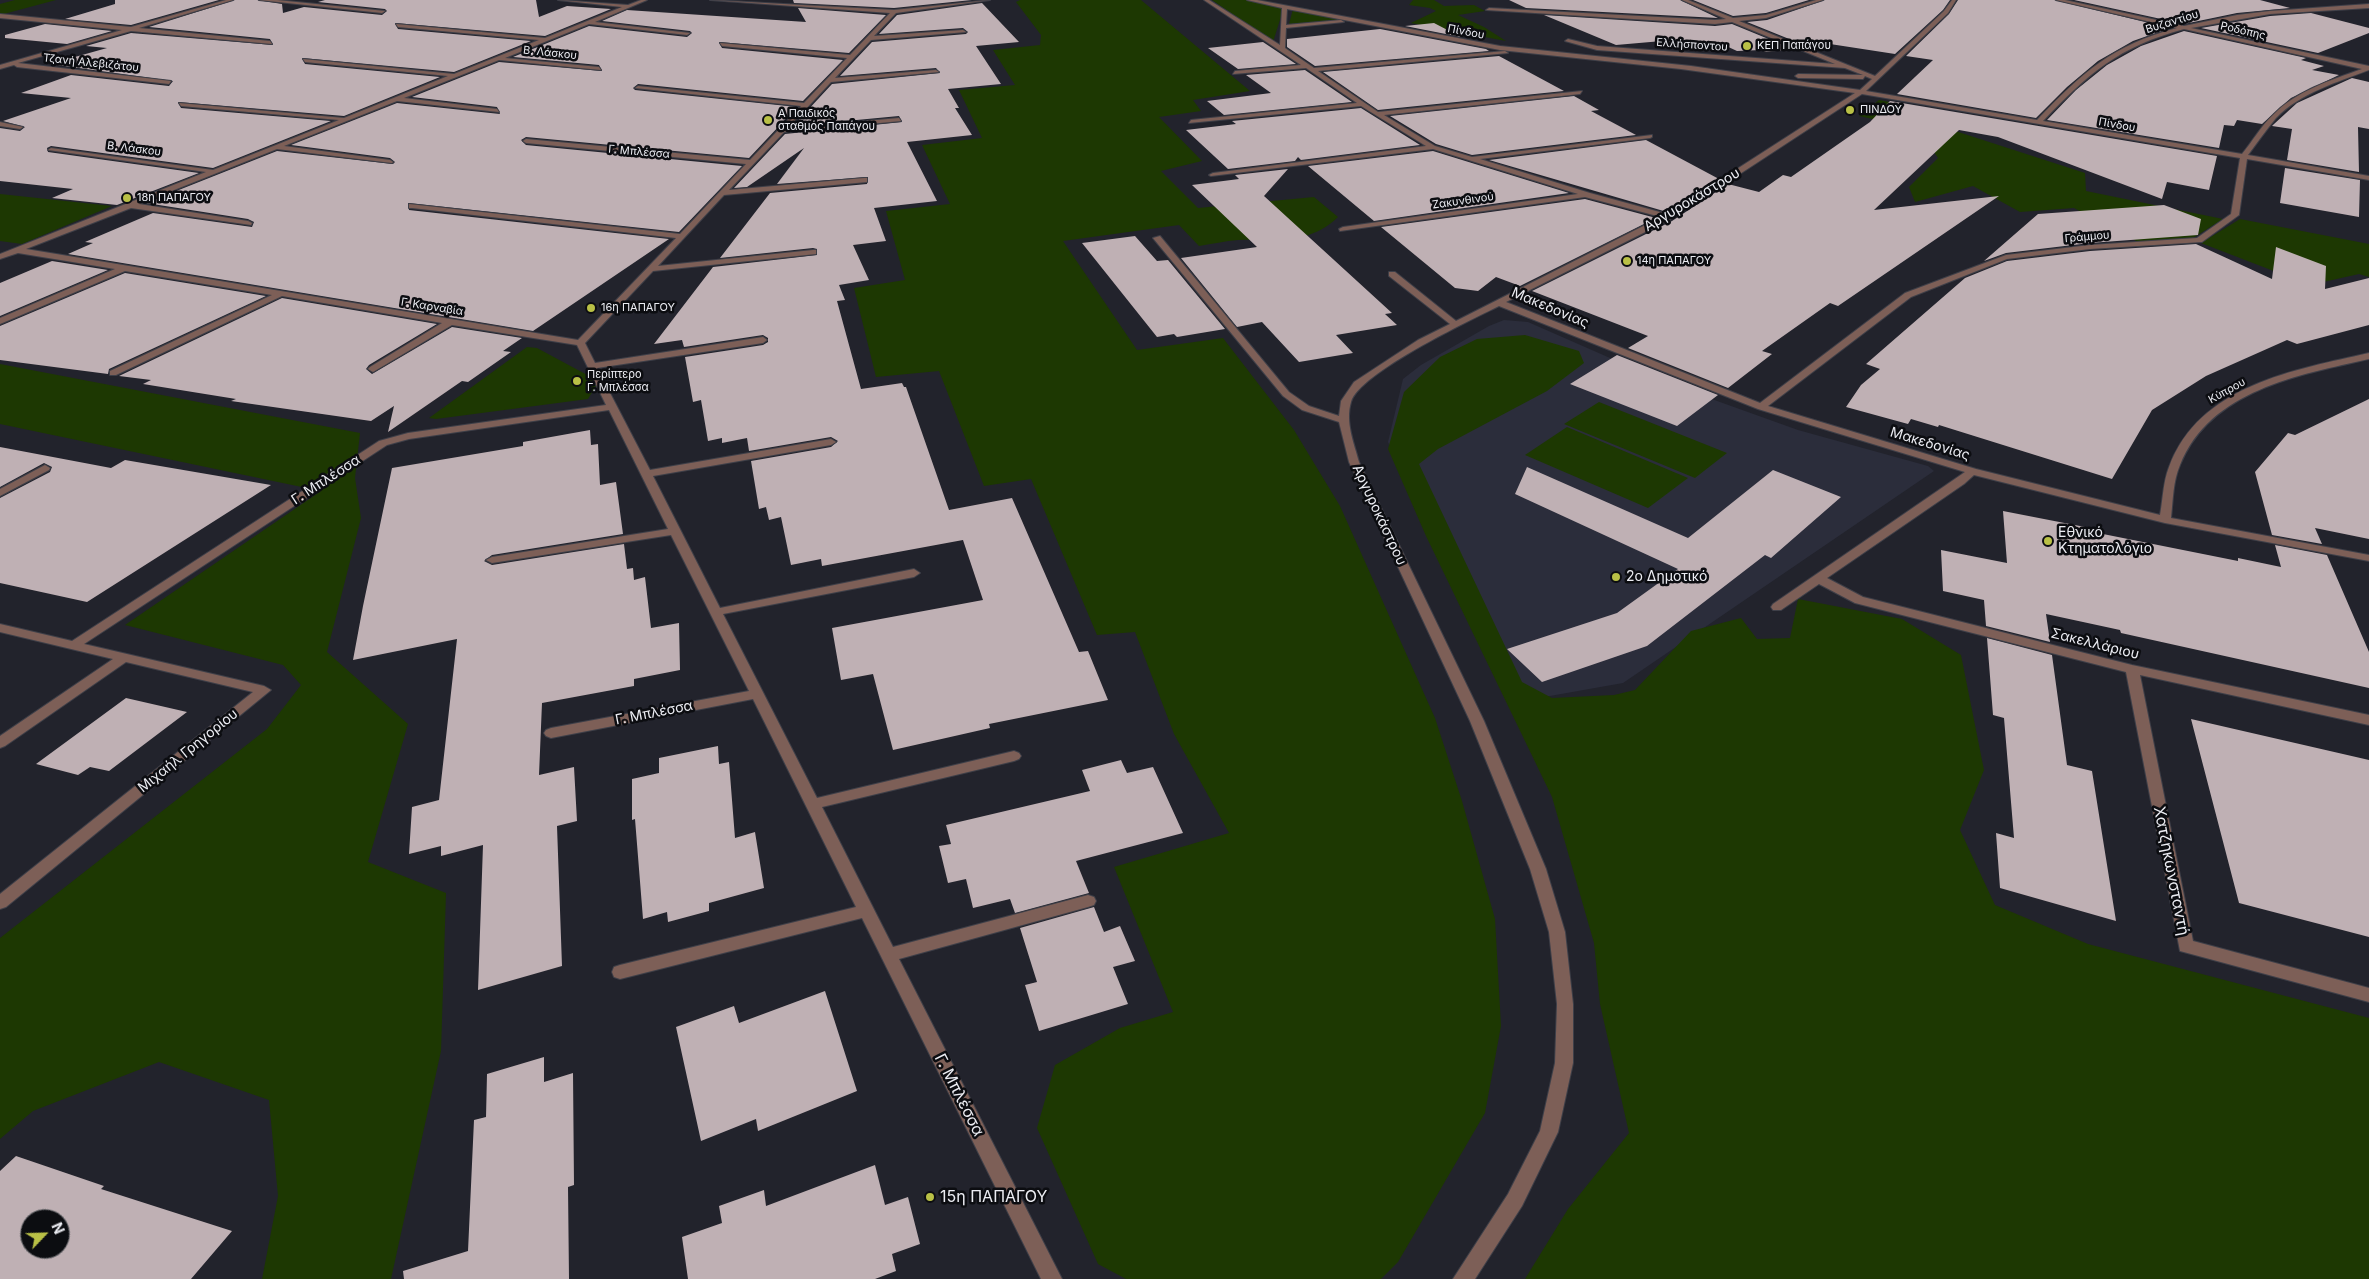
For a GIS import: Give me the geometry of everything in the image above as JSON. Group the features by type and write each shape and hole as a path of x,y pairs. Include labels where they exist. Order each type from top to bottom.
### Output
{"street":[{"name":"Τζανή Αλεβιζάτου","path":"0,67 231,0"},
{"path":"261,0 382,11"},
{"name":"Β. Λάσκου","path":"560,0 629,6"},
{"name":"Β. Λάσκου","path":"0,257 394,98 645,0"},
{"path":"712,0 894,12 984,0"},
{"name":"Ζακυνθινού","path":"1206,0 1377,114 1433,148 1587,195 1668,217"},
{"name":"Πίνδου","path":"1249,0 1530,52 1683,68 1861,92 2369,178"},
{"name":"Ελλήσποντου","path":"1684,0 1876,78"},
{"path":"1736,21 1766,16 1822,0"},
{"name":"Αργυροκάστρου","path":"1463,1279 1515,1200 1549,1132 1564,1063 1565,1004 1557,932 1538,869 1476,721 1354,462 1343,420 1346,400 1357,384 1421,342 1668,217 1861,92 1946,12 1954,0"},
{"name":"Ροδόπης","path":"2058,0 2368,68"},
{"path":"830,8 844,1"},
{"path":"1282,49 1283,27 1292,1"},
{"name":"Βυζαντίου","path":"2038,122 2086,74 2111,56 2182,28 2223,19 2276,12 2369,6"},
{"name":"Ελλήσποντου","path":"1488,10 1694,21 1736,21"},
{"path":"580,343 894,12"},
{"name":"Τζανή Αλεβιζάτου","path":"0,16 270,43"},
{"path":"1283,27 1356,21"},
{"name":"Β. Λάσκου","path":"588,23 687,32"},
{"name":"Β. Λάσκου","path":"398,25 546,39"},
{"path":"869,38 963,32"},
{"name":"Ελλήσποντου","path":"1568,41 1598,48 1846,66"},
{"path":"722,44 851,57"},
{"path":"1235,73 1530,52"},
{"name":"Β. Λάσκου","path":"498,58 599,69"},
{"name":"Β. Λάσκου","path":"304,60 455,75"},
{"name":"Τζανή Αλεβιζάτου","path":"0,63 169,82"},
{"name":"Πίνδου","path":"1683,68 1772,74 1822,81 1861,92"},
{"name":"Γράμμου","path":"1761,407 1908,295 2006,257 2090,247 2199,240 2235,215 2244,156 2275,116 2298,99 2327,84 2368,68"},
{"path":"829,80 936,72"},
{"path":"1772,74 1876,78"},
{"path":"638,88 806,105"},
{"path":"1377,114 1580,92"},
{"name":"Β. Λάσκου","path":"394,98 497,111"},
{"name":"Β. Λάσκου","path":"180,104 344,118"},
{"path":"1191,122 1363,104"},
{"path":"782,130 899,120"},
{"path":"0,124 20,127"},
{"path":"1470,159 1650,136"},
{"name":"Γ. Μπλέσσα","path":"526,141 752,162"},
{"name":"Β. Λάσκου","path":"273,147 390,162"},
{"path":"1213,176 1433,148"},
{"name":"Β. Λάσκου","path":"51,150 214,171"},
{"path":"723,193 864,180"},
{"name":"Ζακυνθινού","path":"1343,229 1587,195"},
{"path":"128,205 248,224"},
{"path":"412,206 681,236"},
{"path":"1157,238 1286,394 1296,403 1316,415 1343,420"},
{"name":"Γ. Καρναβία","path":"0,248 580,343"},
{"path":"650,269 813,252"},
{"path":"0,322 124,268"},
{"path":"1392,274 1455,324"},
{"path":"113,373 280,294"},
{"name":"Μακεδονίας","path":"1498,302 1761,407 1972,471 2165,520 2369,558"},
{"path":"373,369 450,322"},
{"path":"592,366 763,340"},
{"name":"Γ. Μπλέσσα","path":"580,343 1052,1279"},
{"name":"Κύπρου","path":"2165,520 2176,462 2190,438 2207,417 2244,395 2272,382 2369,356"},
{"name":"Γ. Μπλέσσα","path":"74,645 383,443 408,436 613,407"},
{"path":"647,474 830,442"},
{"path":"0,493 46,468"},
{"path":"1777,607 1960,482 1972,471"},
{"path":"492,560 675,531"},
{"path":"716,612 914,573"},
{"name":"Σακελλάριου","path":"1819,579 1859,600 2132,669 2369,720"},
{"name":"Μιχαήλ Γρηγορίου","path":"0,628 264,690 0,903"},
{"path":"0,743 124,657"},
{"name":"Χατζηκωνσταντή","path":"2132,669 2186,946 2369,995"},
{"name":"Γ. Μπλέσσα","path":"551,733 757,694"},
{"path":"813,804 1014,756"},
{"path":"888,955 1088,901"},
{"path":"620,972 867,912"}],"shaded area":[{"name":"2ο Δημοτικό","path":"1504,320 1528,322 1667,383 1798,430 1928,466 1934,471 1623,683 1516,702 1388,442 1403,379 1421,365 1489,326"}],"green space":[{"path":"15,0 56,0 0,15 0,4"},
{"path":"1020,0 1141,0 1250,91 1193,100 1201,111 1159,117 1202,161 1161,171 1198,208 1314,197 1338,217 1316,232 1291,239 1238,240 1199,246 1179,225 1063,241 1137,350 1223,338 1294,430 1340,506 1435,718 1462,801 1495,919 1501,1026 1485,1113 1398,1262 1381,1279 1126,1279 1098,1264 1037,1128 1055,1065 1120,1028 1173,1012 1114,867 1229,833 1174,734 1135,632 1097,635 1031,479 984,486 939,371 876,377 854,288 905,280 886,211 950,204 922,145 982,138 959,90 1015,85 993,50 1040,45 1041,35 1016,2"},
{"path":"1212,0 1247,0 1284,7 1273,42"},
{"path":"1413,0 1434,0 1444,6 1474,5 1485,11 1458,15 1484,27 1506,41 1411,23 1436,11 1430,8 1409,5"},
{"path":"1293,9 1348,19 1289,24"},
{"path":"1879,100 1947,113 1949,129 2085,173 2086,191 2223,219 2193,238 2140,243 2074,208 2020,212 1973,186 1915,202 1909,187 1938,158 1922,134 1905,126 1859,116"},
{"path":"0,194 112,206 22,244 0,241"},
{"path":"2240,219 2369,244 2369,277 2359,274 2310,285 2201,243"},
{"path":"1525,335 1579,351 1584,363 1547,391 1438,449 1419,464 1522,682 1552,698 1614,695 1635,690 1691,631 1741,618 1757,639 1790,638 1798,599 1902,619 1961,655 1984,770 1960,830 1995,905 2088,944 2369,1018 2369,1279 1525,1279 1568,1209 1629,1133 1600,1004 1594,943 1552,797 1426,536 1388,449 1404,392 1440,357 1477,339"},
{"path":"527,347 537,348 591,377 597,384 588,399 436,419 429,418"},
{"path":"0,364 360,433 355,478 361,518 327,652 408,724 368,862 446,893 441,1051 391,1279 262,1279 278,1196 269,1100 159,1062 33,1111 0,1139 0,938 267,729 301,685 283,665 125,625 321,491 0,424"},
{"path":"1599,402 1727,453 1695,478 1564,424"},
{"path":"1567,427 1688,478 1648,508 1525,455"}],"building":[{"path":"115,0 219,0 131,25 65,19 115,4"},
{"path":"235,0 257,0 282,4 283,13 304,7 382,15 387,11 385,9 318,2 325,0 536,0 539,17 567,6 611,9 545,36 395,23 398,29 531,41 454,72 302,58 305,64 440,77 344,116 178,102 181,108 331,121 213,168 51,146 47,148 48,152 199,173 117,205 52,198 73,189 0,181 0,128 20,131 25,127 3,121 71,98 21,93 71,75 169,86 173,81 50,64 107,48 86,46 131,33 273,45 270,39 149,27"},
{"path":"793,0 972,0 894,8 794,3"},
{"path":"1509,0 1680,0 1718,18 1526,8"},
{"path":"1693,0 1809,0 1766,13 1733,16"},
{"path":"1825,0 1950,0 1943,10 1895,54 1830,44 1809,47 1747,22 1767,20"},
{"path":"1958,0 2054,0 2170,28 2133,41 2098,61 2067,87 2036,118 1897,94 1933,60 1906,56 1949,14"},
{"path":"2074,0 2260,0 2290,8 2237,13 2184,24"},
{"path":"982,3 1019,42 976,46 1001,84 948,89 959,108 955,108 972,135 907,142 937,201 874,208 886,241 853,245 869,280 839,285 845,300 837,301 861,389 902,383 906,387 949,510 1012,498 1079,652 1088,651 1108,700 989,724 990,728 893,750 873,674 841,680 832,628 983,600 963,540 822,566 821,559 791,565 781,517 769,520 766,507 759,509 751,461 831,447 838,441 831,437 749,451 747,438 722,443 722,438 708,441 701,400 693,402 685,357 763,345 768,342 768,338 763,335 684,347 682,340 654,344 713,267 817,255 817,249 813,248 720,258 770,193 867,184 868,177 777,184 804,148 747,187 734,188 785,134 902,122 899,116 793,126 832,84 940,73 936,68 840,76 872,42 966,34 968,32 963,28 879,34 897,15"},
{"path":"798,8 886,15 849,53 719,42 722,48 843,60 803,101 638,84 633,88 635,90 797,107 749,158 526,137 521,140 526,145 742,166 679,232 408,203 409,210 669,239 533,331 68,254 93,243 85,242 153,213 252,227 254,222 248,219 146,203 277,151 393,164 395,162 390,158 291,145 397,103 500,114 497,107 412,97 499,62 602,71 599,65 513,57 589,26 687,37 692,33 690,31 602,21 627,10 806,22"},
{"path":"2311,13 2369,28 2369,33 2318,53 2201,28 2270,16"},
{"path":"1544,15 1715,26 1732,24 1793,49 1766,52 1761,50 1737,51 1724,45 1676,47 1662,41 1616,45"},
{"path":"1434,23 1461,37 1405,26"},
{"path":"45,24 112,31 67,44 5,38 5,35"},
{"path":"1380,29 1489,51 1315,66 1287,47 1287,39"},
{"path":"2184,31 2306,58 2301,60 2324,66 2312,70 2339,75 2291,98 2262,124 2237,120 2234,126 2224,125 2219,148 2047,120 2076,90 2107,65 2141,46"},
{"path":"1263,42 1296,64 1238,69 1208,48"},
{"path":"1499,56 1564,91 1378,110 1323,72"},
{"path":"1305,70 1352,102 1224,115 1207,101 1271,93 1246,75"},
{"path":"2352,78 2369,82 2369,129 2358,127 2359,172 2287,160 2292,129 2272,126 2297,103"},
{"path":"1574,96 1599,110 1591,111 1636,135 1472,155 1436,144 1390,116"},
{"path":"1890,101 2217,156 2209,190 2167,182 2162,199 1998,137 1959,130 1874,210 1999,196 1838,306 1830,303 1762,351 1772,354 1728,388 1628,348 1648,336 1532,291 1672,221 1728,184 1759,192 1783,175 1791,177 1870,122"},
{"path":"1361,108 1420,145 1301,160 1298,157 1295,161 1228,169 1186,130 1236,124 1232,121"},
{"path":"1646,140 1719,179 1667,212 1489,160"},
{"path":"1433,151 1569,193 1374,221 1308,166"},
{"path":"2285,168 2360,180 2359,217 2280,203"},
{"path":"1288,169 1264,196 1392,313 1385,314 1397,325 1336,335 1353,353 1299,362 1262,322 1237,327 1181,258 1257,247 1192,185 1239,179 1235,175"},
{"path":"1585,199 1656,218 1520,286 1496,277 1478,291 1455,288 1381,227"},
{"path":"2164,205 2201,219 2198,235 2090,243 2006,253 1984,261 2038,214"},
{"path":"1135,236 1157,261 1168,260 1225,329 1177,337 1174,334 1157,337 1082,243"},
{"path":"2196,244 2272,279 2276,247 2326,266 2325,289 2369,278 2369,325 2297,344 2287,340 2206,376 2152,410 2112,479 1939,425 1938,427 1911,419 1908,424 1846,407 1861,385 1880,369 1866,364 1965,278 2007,261 2090,251"},
{"path":"52,261 108,270 0,316 0,283"},
{"path":"125,273 266,296 109,369 108,374 0,360 0,326"},
{"path":"282,298 437,324 369,365 366,369 372,374 452,327 522,338 503,351 511,352 468,382 462,381 388,432 394,406 371,421 231,401 236,399 143,384 151,380 119,376"},
{"path":"1617,355 1718,395 1677,426 1570,384"},
{"path":"2369,399 2369,539 2315,528 2322,544 2272,535 2255,472 2288,433 2295,435"},
{"path":"590,430 591,445 598,444 600,485 616,482 623,534 492,555 484,561 492,565 624,544 627,569 633,568 634,580 645,577 651,628 679,623 680,670 634,679 634,686 542,703 539,775 574,767 577,821 557,826 562,966 478,990 483,845 441,856 441,846 409,854 412,807 439,800 457,639 353,660 363,606 392,468 523,446 523,442"},
{"path":"0,447 111,468 125,460 271,485 87,602 0,583 0,498 50,472 52,467 44,463 0,487"},
{"path":"1527,467 1688,538 1773,470 1841,497 1771,558 1765,555 1647,646 1542,682 1507,649 1617,613 1678,569 1515,494"},
{"path":"2003,511 2085,527 2083,530 2238,561 2238,558 2281,567 2275,545 2327,555 2369,652 2369,688 2121,633 2120,630 2046,614 2050,642 1986,626 1984,600 1943,591 1941,550 2007,563"},
{"path":"1987,638 2052,655 2067,765 2092,771 2116,921 2000,888 1996,833 2014,838 2004,718 1993,715"},
{"path":"126,698 187,712 109,771 90,767 78,775 36,764"},
{"path":"2191,719 2369,760 2369,937 2239,903"},
{"path":"718,746 719,764 729,762 735,838 755,832 764,888 709,903 709,911 668,922 667,912 643,919 635,819 632,820 632,779 659,773 659,758"},
{"path":"1121,760 1127,773 1153,767 1183,833 1076,861 1089,893 1015,913 1010,899 973,908 966,879 948,883 939,846 951,844 946,825 1090,791 1082,770"},
{"path":"1094,907 1104,932 1120,926 1135,961 1113,967 1128,1004 1039,1031 1025,985 1037,982 1020,928"},
{"path":"825,991 857,1091 758,1131 756,1119 701,1141 676,1027 734,1006 739,1023"},
{"path":"544,1057 544,1082 573,1073 574,1185 568,1187 569,1279 404,1279 403,1271 468,1251 474,1120 486,1117 487,1074"},
{"path":"16,1156 104,1186 101,1189 232,1231 191,1279 0,1279 0,1171"},
{"path":"875,1165 885,1205 908,1197 920,1244 892,1254 896,1271 875,1279 688,1279 682,1237 722,1223 719,1206 764,1190 766,1206"}],"place":[{"name":"ΚΕΠ Παπάγου","path":"1747,46"},
{"name":"ΠΙΝΔΟΥ","path":"1850,110"},
{"name":"Α Παιδικός σταθμός Παπάγου","path":"768,120"},
{"name":"18η ΠΑΠΑΓΟΥ","path":"127,198"},
{"name":"14η ΠΑΠΑΓΟΥ","path":"1627,261"},
{"name":"16η ΠΑΠΑΓΟΥ","path":"591,308"},
{"name":"Περίπτερο Γ. Μπλέσσα","path":"577,381"},
{"name":"Εθνικό Κτηματολόγιο","path":"2048,541"},
{"name":"2ο Δημοτικό","path":"1616,577"},
{"name":"15η ΠΑΠΑΓΟΥ","path":"930,1197"}]}
